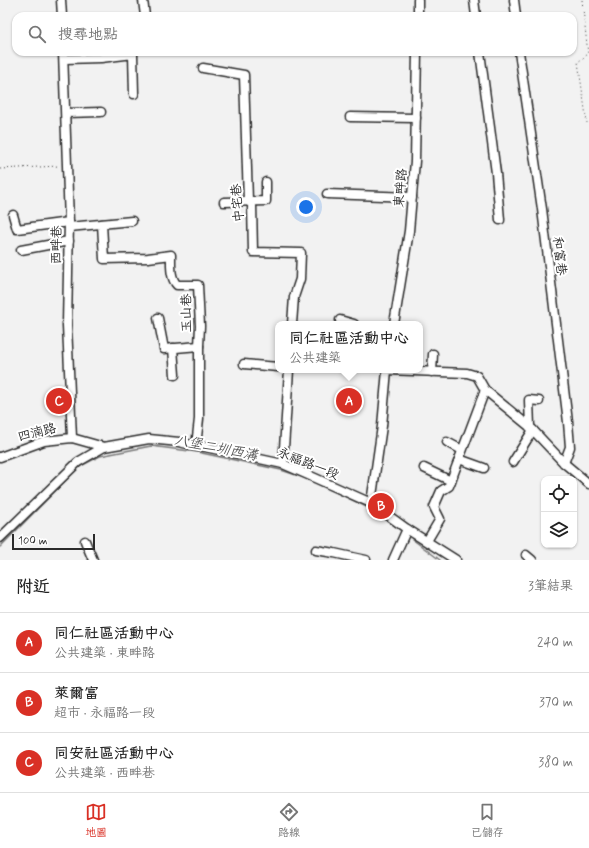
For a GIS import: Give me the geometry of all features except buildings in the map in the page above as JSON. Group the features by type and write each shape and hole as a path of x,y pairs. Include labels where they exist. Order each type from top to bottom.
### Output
{"street":[{"path":"61,0 62,12"},
{"path":"143,0 144,12"},
{"path":"418,0 418,12"},
{"path":"474,0 476,12"},
{"path":"514,0 516,12"},
{"name":"西畔巷","path":"64,56 66,166 69,224 67,325 72,438"},
{"path":"76,56 101,58 115,56"},
{"path":"134,94 136,56"},
{"name":"東畔路","path":"394,321 409,231 412,197 415,160 417,56"},
{"path":"481,56 496,173 500,220"},
{"name":"和富巷","path":"520,56 556,326 570,447 564,463"},
{"name":"中宅巷","path":"203,68 244,75 248,201 252,204 253,252 301,254 300,279 294,296 292,321"},
{"path":"66,113 101,112"},
{"path":"350,117 416,118"},
{"path":"224,202 266,201 266,182"},
{"path":"327,194 412,197"},
{"path":"13,215 16,229 69,224 102,224 132,221"},
{"name":"玉山巷","path":"102,224 104,259 148,258 170,255 175,283 177,285 198,284 200,326 199,419 196,446"},
{"path":"21,250 69,241"},
{"path":"158,318 164,348 199,346"},
{"path":"173,348 175,375"},
{"path":"432,372 433,354"},
{"path":"244,364 275,367"},
{"path":"423,372 467,373 477,376 485,390 531,428 564,463 589,484"},
{"path":"283,464 289,373"},
{"path":"371,504 382,426 387,373"},
{"path":"426,541 440,519 434,507 441,491 449,486 485,390"},
{"path":"513,462 531,428 529,400 539,401"},
{"name":"四湳路","path":"0,457 44,442 72,438 104,448"},
{"name":"永福路一段","path":"0,538 78,462 104,448 149,439 205,446 283,464 371,504 406,532 426,541 454,560"},
{"path":"447,442 462,450"},
{"path":"459,459 484,468"},
{"path":"424,468 450,481"},
{"path":"393,560 406,532"},
{"path":"84,541 93,560"},
{"path":"316,550 366,560"}],"path":[{"path":"582,0 588,54 578,62 587,123"},
{"path":"0,169 66,166"}],"waterway":[{"name":"八堡二圳西溝","path":"0,547 79,467 100,456 151,446 197,452 281,470 302,477"},
{"name":"八堡二圳西溝","path":"319,484 375,511 402,531"},
{"name":"八堡二圳西溝","path":"408,536 440,560"}],"place":[{"name":"同安社區活動中心","path":"59,401"},
{"name":"同仁社區活動中心","path":"349,401"},
{"name":"萊爾富","path":"381,506"}]}
